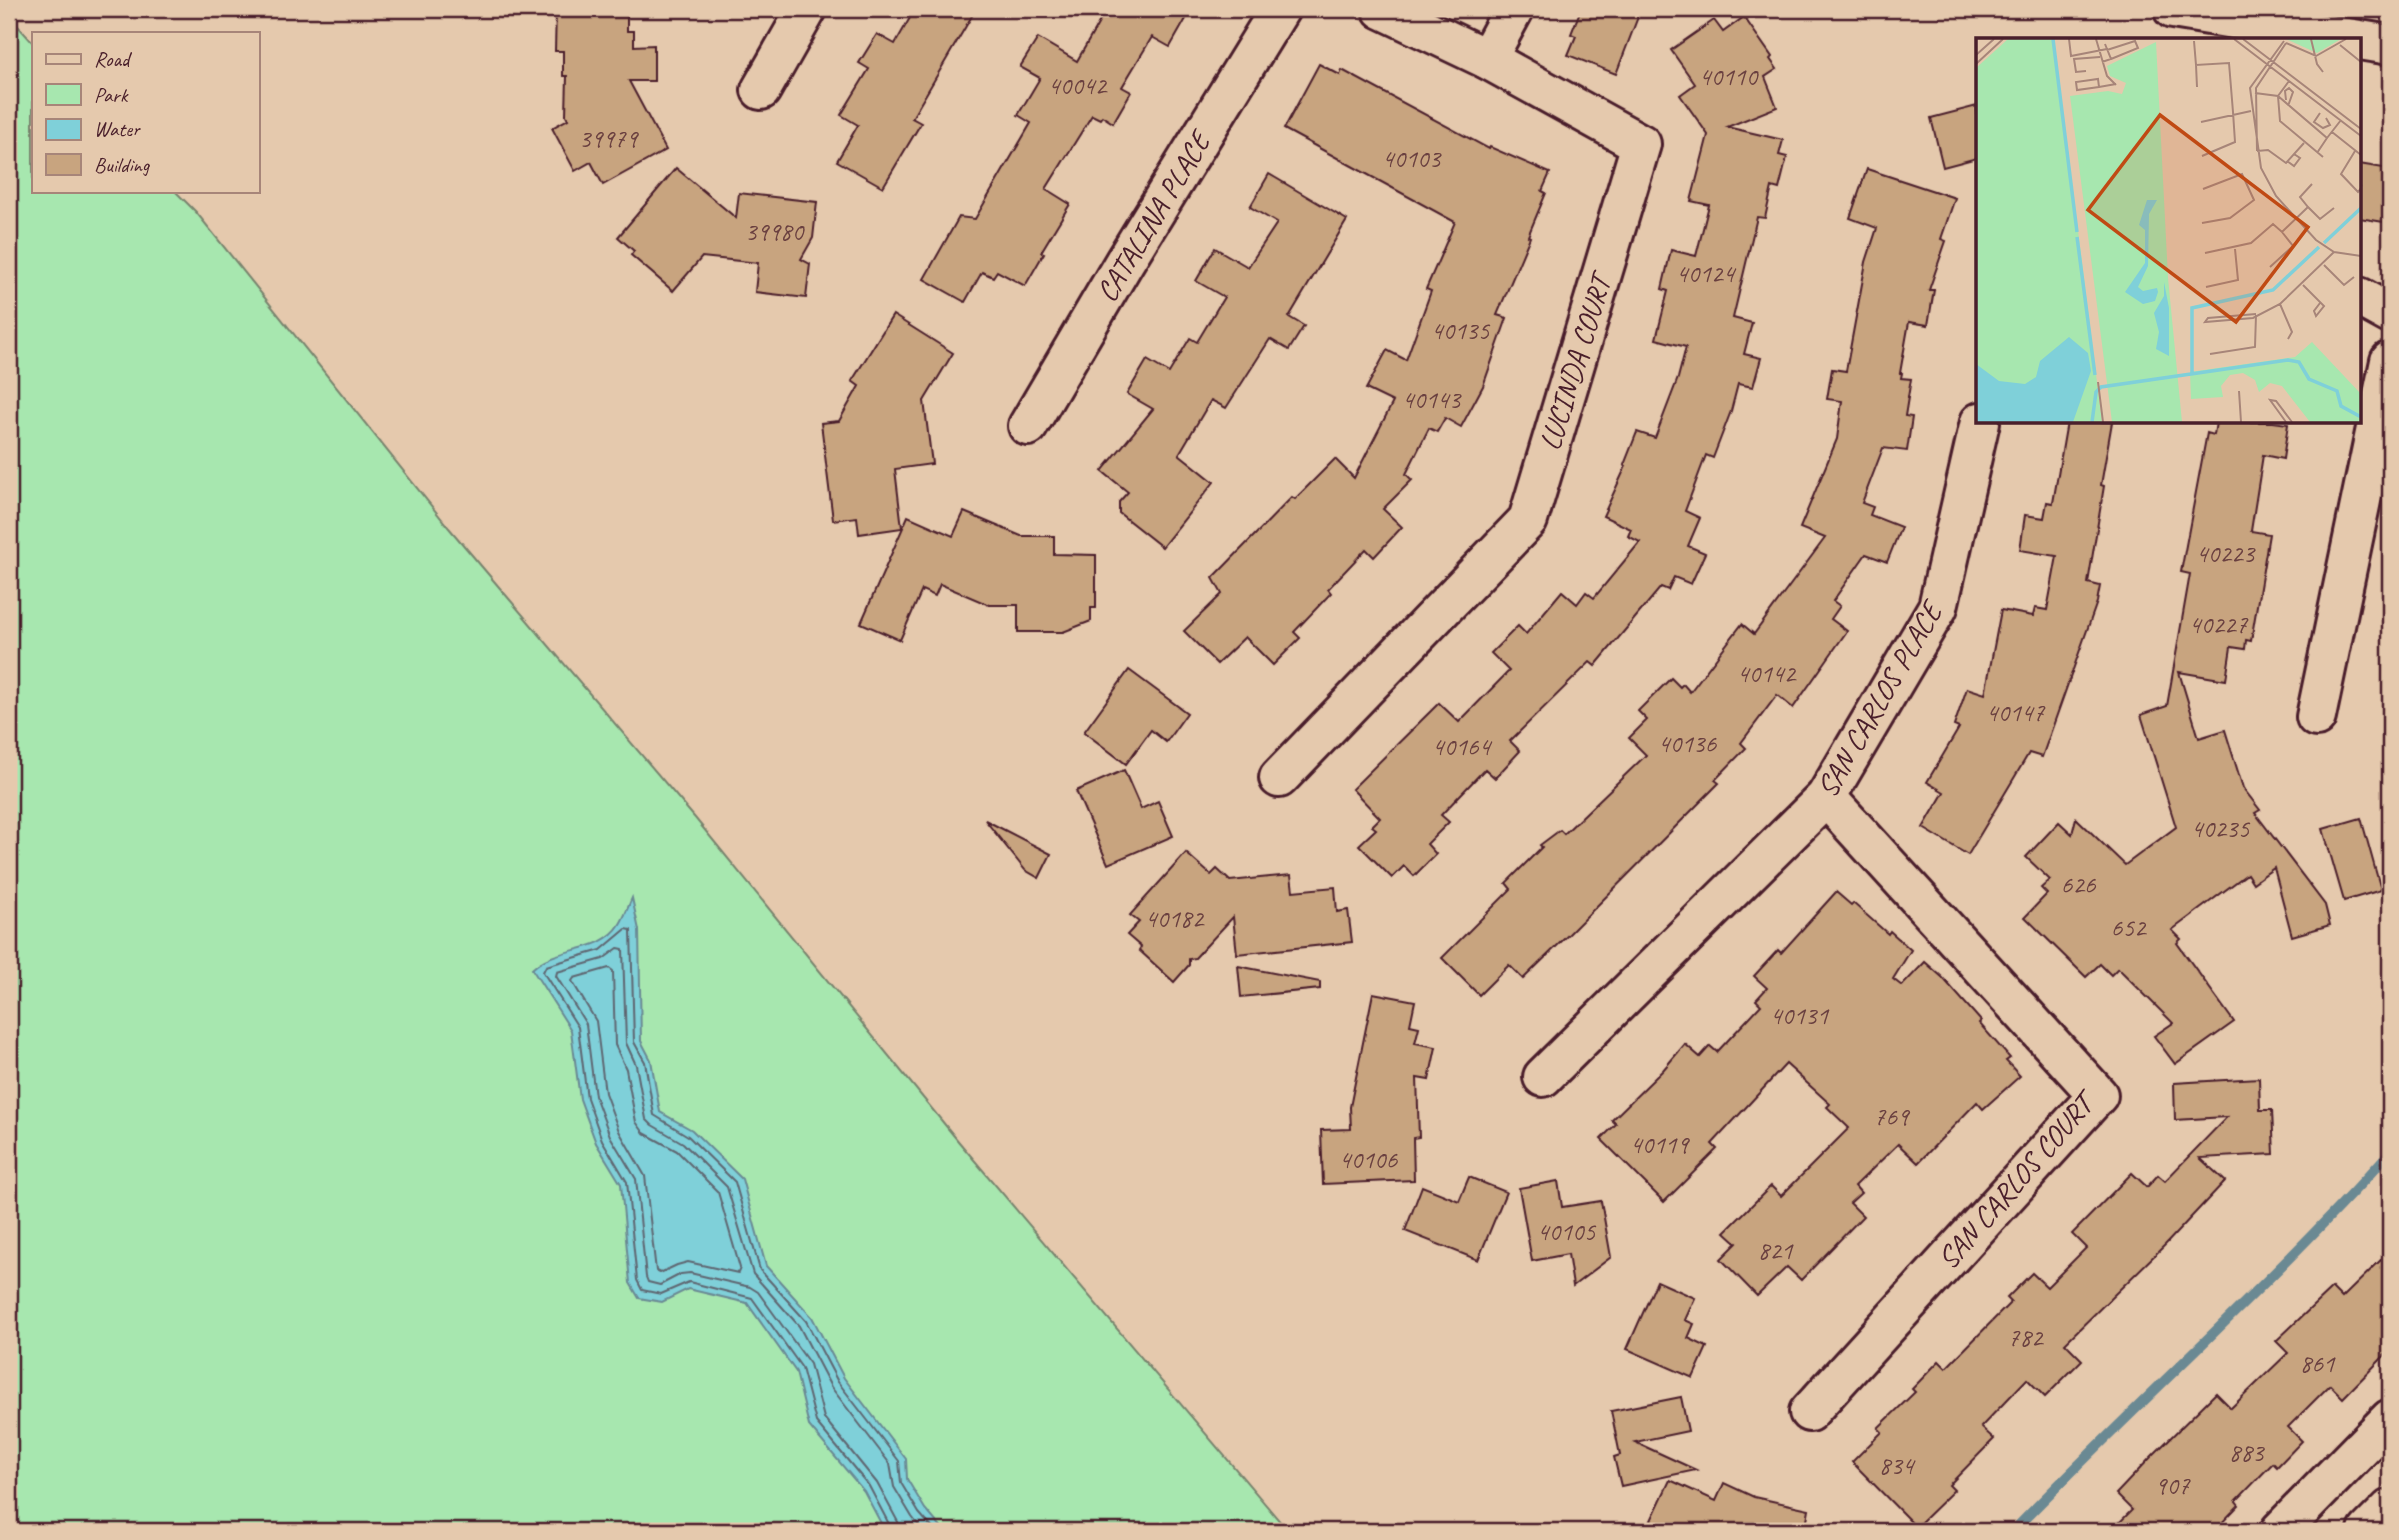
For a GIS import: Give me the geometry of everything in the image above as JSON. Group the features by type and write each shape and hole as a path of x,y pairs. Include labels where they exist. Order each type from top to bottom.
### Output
{"street":[{"path":"761,90 807,9"},
{"name":"CATALINA PLACE","path":"1028,426 1125,261 1280,9"},
{"name":"LUCINDA COURT","path":"1279,778 1528,520 1641,144 1487,59 1382,9"},
{"path":"1487,59 1514,9"},
{"path":"2198,18 2340,38"},
{"path":"2360,41 2390,45"},
{"path":"2360,298 2390,314"},
{"path":"2316,717 2390,360"},
{"name":"SAN CARLOS PLACE","path":"1543,1077 1826,797 1938,607 1980,424"},
{"name":"SAN CARLOS COURT","path":"1809,1412 2098,1095 1826,797"},
{"path":"2280,1531 2390,1419"},
{"path":"2368,1531 2390,1509"}],"green space":[{"path":"9,16 32,42 32,192 176,192 196,212 449,528 695,818 959,1142 1288,1531 9,1531"}],"water":[{"path":"632,898 639,930 641,1041 651,1060 660,1112 692,1130 742,1179 766,1266 812,1317 844,1378 906,1459 907,1479 925,1509 944,1531 885,1531 864,1491 809,1426 796,1372 747,1303 688,1289 662,1302 639,1298 630,1283 621,1184 596,1143 580,1099 571,1030 532,969 553,956 590,946 612,934 622,921"}],"building":[{"path":"556,9 627,9 627,31 634,31 634,46 654,45 654,81 629,81 666,150 603,185 591,162 575,171 552,128 568,119 567,76 563,76 563,51 555,51"},
{"path":"915,9 976,9 912,118 921,123 883,187 837,161 858,125 841,115 869,69 859,63 877,34 895,44"},
{"path":"1103,9 1173,9 1187,17 1170,47 1152,37 1122,87 1131,92 1113,123 1102,116 1100,119 1092,115 1046,189 1070,204 1041,252 1044,253 1025,286 997,271 993,277 982,272 965,302 924,279 959,217 975,219 1031,123 1018,115 1040,78 1020,67 1038,38 1077,61 1106,10"},
{"path":"1581,9 1641,9 1616,74 1568,55 1576,36 1571,34"},
{"path":"1744,17 1772,57 1770,59 1777,69 1765,77 1777,107 1727,127 1783,140 1779,155 1787,157 1779,189 1772,187 1765,218 1757,217 1733,318 1752,323 1744,354 1761,358 1753,387 1738,384 1713,458 1706,455 1685,511 1700,518 1688,546 1705,553 1691,584 1674,577 1668,590 1661,587 1595,666 1590,662 1510,741 1520,751 1495,778 1485,769 1441,815 1449,822 1427,844 1436,854 1414,876 1404,866 1392,878 1359,845 1376,829 1372,826 1380,818 1352,789 1439,703 1459,722 1509,671 1491,653 1518,626 1526,634 1562,591 1577,604 1586,592 1594,598 1640,542 1628,536 1631,529 1603,516 1626,466 1624,465 1637,432 1655,438 1678,378 1686,347 1656,339 1668,291 1662,289 1671,250 1696,256 1709,205 1691,201 1708,135 1680,95 1695,84 1671,50 1714,20 1723,32"},
{"path":"1319,64 1340,75 1342,70 1489,149 1490,147 1550,173 1542,191 1546,193 1528,236 1530,237 1497,315 1507,318 1483,386 1461,427 1445,418 1437,432 1429,428 1406,474 1412,480 1383,509 1402,527 1374,557 1366,549 1328,589 1331,593 1294,632 1300,638 1273,665 1245,637 1217,664 1184,631 1222,594 1213,578 1292,497 1295,499 1335,459 1354,478 1393,402 1366,389 1387,350 1406,360 1431,291 1426,289 1455,222 1284,129"},
{"path":"1976,106 1976,158 1943,167 1931,118"},
{"path":"2360,164 2390,169 2390,223 2360,218"},
{"path":"676,168 736,218 739,193 817,202 813,238 801,259 810,264 806,298 755,292 758,263 702,257 673,291 631,255 634,251 618,237"},
{"path":"1867,169 1955,198 1941,239 1946,241 1929,290 1934,290 1928,325 1909,322 1900,373 1901,378 1911,379 1905,416 1912,417 1907,451 1883,448 1862,503 1873,507 1870,515 1901,527 1887,562 1866,554 1833,601 1840,606 1831,619 1847,631 1793,708 1777,695 1741,743 1746,748 1715,780 1719,783 1523,979 1509,965 1479,995 1442,958 1511,889 1506,883 1542,847 1540,845 1560,830 1564,834 1646,755 1629,738 1647,720 1638,711 1671,678 1680,687 1683,684 1690,692 1742,624 1754,634 1825,538 1800,528 1837,439 1842,401 1827,399 1832,369 1846,371 1866,262 1877,228 1850,218"},
{"path":"1269,174 1347,220 1289,317 1304,326 1289,350 1270,339 1226,408 1211,400 1179,454 1214,482 1162,547 1119,513 1119,502 1128,492 1102,471 1153,409 1127,394 1147,360 1169,373 1190,338 1197,342 1224,297 1196,281 1215,248 1248,267 1277,223 1250,207"},
{"path":"893,315 953,353 924,401 932,464 895,469 902,528 859,534 857,517 833,520 821,423 839,421 859,386 852,381"},
{"path":"2067,424 2112,424 2088,583 2100,586 2097,602 2042,757 2029,753 1968,855 1923,828 1944,792 1927,782 1959,728 1954,726 1967,688 1985,694 2001,610 2033,616 2035,608 2047,610 2057,556 2020,550 2025,515 2044,518 2047,502 2053,503"},
{"path":"2216,424 2288,424 2283,459 2263,455 2251,531 2269,534 2251,641 2246,640 2245,649 2231,647 2226,680 2179,672 2199,738 2225,730 2243,788 2260,810 2255,813 2325,905 2330,925 2292,936 2274,868 2253,883 2247,874 2172,930 2181,939 2177,943 2234,1022 2175,1064 2154,1036 2173,1023 2118,968 2111,975 2100,964 2086,977 2025,917 2047,894 2041,888 2050,880 2026,857 2059,822 2072,834 2076,818 2125,865 2176,827 2141,715 2167,706 2190,574 2181,572 2207,433 2214,435"},
{"path":"964,512 1021,536 1054,536 1054,554 1096,555 1096,608 1091,608 1091,621 1063,632 1018,632 1018,605 989,605 940,584 935,596 922,590 900,640 861,623 908,516 953,536"},
{"path":"1129,670 1187,713 1166,742 1151,730 1126,764 1084,732"},
{"path":"1124,770 1141,809 1158,801 1173,836 1108,864 1076,791"},
{"path":"2361,818 2381,890 2344,901 2323,829"},
{"path":"985,820 1051,854 1039,878 1025,870"},
{"path":"1186,853 1211,875 1217,869 1230,881 1291,875 1293,891 1335,887 1337,912 1348,910 1352,942 1237,954 1233,917 1195,958 1189,959 1189,965 1174,982 1139,950 1141,947 1127,935 1139,922 1130,915"},
{"path":"1836,892 1851,905 1853,903 1888,934 1890,931 1911,950 1893,979 1902,986 1925,962 1981,1021 1979,1023 2010,1058 2006,1061 2020,1076 1983,1109 1977,1102 1918,1163 1898,1144 1855,1186 1861,1193 1850,1203 1863,1216 1801,1280 1787,1267 1757,1296 1721,1259 1737,1243 1725,1232 1771,1186 1781,1196 1849,1128 1827,1107 1830,1104 1786,1064 1712,1144 1717,1149 1664,1202 1601,1139 1616,1124 1612,1120 1663,1070 1685,1044 1700,1057 1710,1046 1717,1052 1761,1005 1756,1000 1767,988 1754,976 1778,950 1781,953"},
{"path":"1238,966 1320,982 1320,989 1241,997"},
{"path":"1373,993 1415,1001 1410,1025 1419,1027 1415,1043 1436,1047 1429,1080 1417,1078 1419,1137 1413,1138 1414,1180 1323,1184 1321,1130 1351,1129 1350,1107"},
{"path":"2259,1078 2260,1110 2272,1110 2274,1154 2200,1158 2225,1181 2165,1245 2065,1343 2082,1360 2045,1397 2027,1379 1981,1427 1994,1439 1949,1485 1954,1490 1916,1527 1852,1462 1882,1432 1878,1428 1915,1392 1912,1389 1939,1361 1946,1368 2011,1302 2007,1298 2032,1273 2047,1287 2086,1248 2072,1234 2132,1173 2147,1187 2158,1175 2165,1181 2227,1117 2175,1120 2174,1083"},
{"path":"1469,1177 1506,1192 1478,1260 1405,1231 1422,1186 1459,1201"},
{"path":"1558,1181 1562,1207 1601,1201 1611,1257 1573,1286 1568,1254 1532,1261 1519,1188"},
{"path":"2390,1251 2390,1350 2343,1398 2330,1385 2288,1427 2302,1441 2277,1467 2273,1463 2236,1501 2239,1505 2214,1531 2111,1531 2132,1510 2116,1494 2152,1456 2216,1393 2231,1408 2288,1353 2276,1341 2332,1288 2342,1298"},
{"path":"1657,1281 1695,1298 1685,1320 1694,1324 1688,1338 1707,1347 1693,1378 1627,1349"},
{"path":"1681,1397 1688,1431 1635,1442 1696,1470 1621,1486 1614,1457 1620,1455 1611,1411"},
{"path":"1670,1480 1716,1501 1724,1483 1754,1497 1809,1509 1805,1531 1646,1531"}],"waterway":[{"path":"2013,1531 2298,1249 2390,1152"}]}
